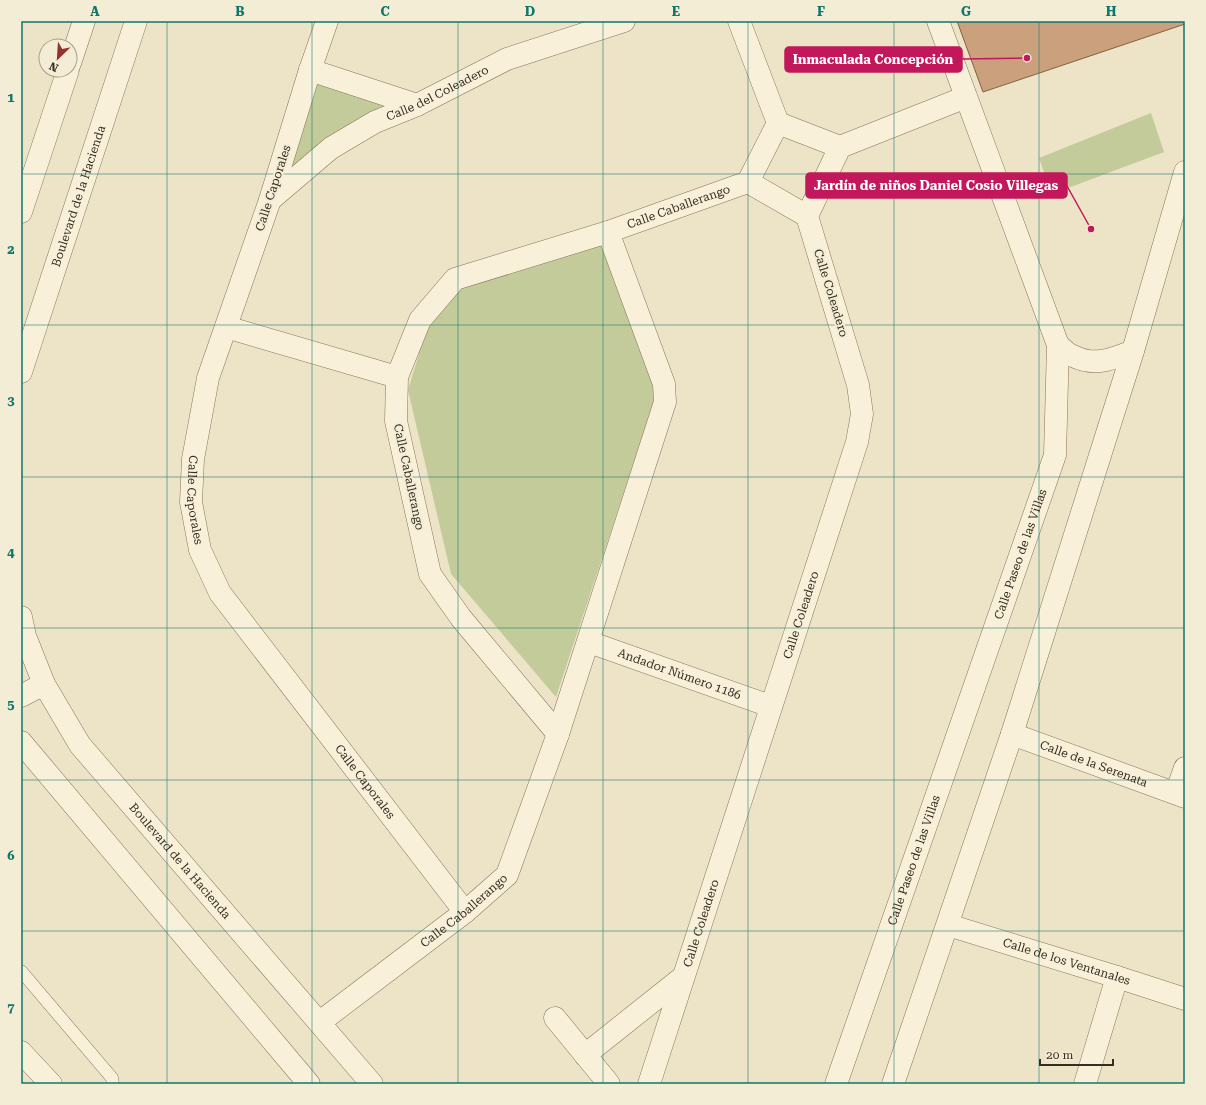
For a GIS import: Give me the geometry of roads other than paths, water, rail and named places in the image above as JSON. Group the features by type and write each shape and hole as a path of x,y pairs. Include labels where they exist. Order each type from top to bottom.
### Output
{"street":[{"path":"78,39 84,21"},
{"name":"Boulevard de la Hacienda","path":"21,372 136,21"},
{"name":"Calle Caporales","path":"327,21 310,70 270,200 208,378 193,459 190,502 200,550 220,593 465,912"},
{"name":"Calle del Coleadero","path":"270,200 331,148 375,122 417,105 507,59 624,21"},
{"path":"739,21 778,123 748,182 807,216 840,147 966,97"},
{"name":"Calle Paseo de las Villas","path":"836,1084 1055,455 1058,344 938,21"},
{"path":"310,70 417,105"},
{"path":"21,212 65,78"},
{"path":"778,123 840,147"},
{"path":"893,1084 1012,734 1133,351 1185,172"},
{"name":"Calle Caballerango","path":"558,734 461,618 430,574 396,421 397,377 420,320 455,279 608,232 748,182"},
{"name":"Calle Coleadero","path":"649,1084 770,706 857,442 862,414 858,385 807,216"},
{"name":"Calle Caballerango","path":"328,1017 465,912 507,875 558,734 665,402 664,384 608,232"},
{"path":"226,327 397,377"},
{"path":"1058,344 1072,356 1091,362 1106,361 1133,351"},
{"name":"Boulevard de la Hacienda","path":"21,617 25,636 44,684 80,744 218,906 328,1017 372,1084"},
{"name":"Andador Número 1186","path":"588,642 770,706"},
{"path":"21,696 44,684"},
{"name":"Calle de la Serenata","path":"1012,734 1181,795 1185,768"},
{"path":"21,742 309,1084"},
{"name":"Calle de los Ventanales","path":"948,925 1185,999"},
{"path":"585,1055 683,977"},
{"path":"1085,1084 1117,977"},
{"path":"555,1018 609,1084"},
{"path":"21,1052 51,1084"}],"lane":[{"path":"21,971 112,1078 113,1084"}],"place":[{"name":"Inmaculada Concepción","path":"1027,58"},
{"name":"Jardín de niños Daniel Cosio Villegas","path":"1091,229"}]}
